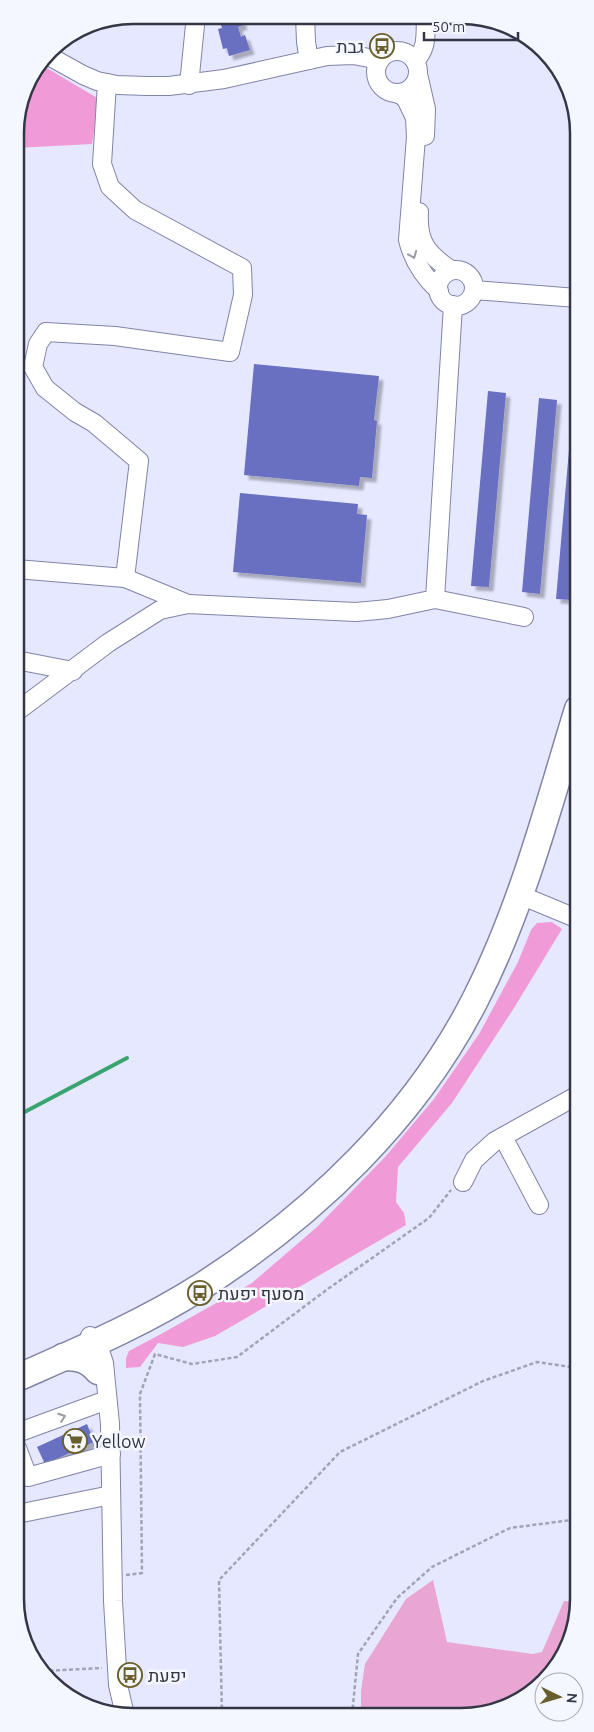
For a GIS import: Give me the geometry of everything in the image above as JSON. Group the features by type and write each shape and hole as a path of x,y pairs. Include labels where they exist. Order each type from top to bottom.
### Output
{"highway":[{"path":"24,1375 63,1357 88,1360 98,1348 190,1284 265,1241 306,1210 378,1139 448,1048 476,1000 498,952 520,895 570,735"},
{"path":"24,1364 98,1348"}],"street":[{"path":"189,85 195,24"},
{"path":"305,24 309,60"},
{"path":"396,93 406,91 412,87 416,68 423,52 425,24"},
{"path":"439,291 421,271 410,251 408,240 416,137 415,118 408,101 403,96 386,90 378,80 376,73 380,60 385,55 398,51 405,53 416,68 424,97 426,120 419,233 422,243 429,253 452,270 463,271 468,274 474,284 474,290 473,295 464,304 453,305 442,299 439,291 439,282 442,277 452,270"},
{"path":"54,59 97,81 147,86 189,85 339,55 380,60"},
{"path":"107,83 102,164 110,187 134,210 242,268 243,295 230,352 115,336 46,332 38,344 33,367 45,388 75,412 94,423 139,461 125,578"},
{"path":"474,290 570,297"},
{"path":"435,599 453,305"},
{"path":"24,570 125,578 188,604"},
{"path":"24,706 142,620 160,610 188,604 356,612 388,609 435,599 524,617"},
{"path":"24,662 73,671"},
{"path":"520,895 570,916"},
{"path":"462,1182 474,1160 495,1141 570,1099"},
{"path":"503,1137 539,1205"},
{"path":"98,1348 110,1424 112,1576 118,1685 122,1708"},
{"path":"24,1430 107,1400"},
{"path":"24,1466 28,1477 111,1454"},
{"path":"24,1513 111,1495"}],"path":[{"path":"112,1576 142,1573 140,1394 155,1354 192,1364 237,1357 324,1291 429,1218 450,1191 462,1182"},
{"path":"222,1708 219,1580 340,1452 492,1378 537,1362 570,1367"},
{"path":"353,1708 358,1654 397,1598 432,1567 510,1528 570,1520"},
{"path":"51,1671 117,1667"}],"shaded area":[{"path":"46,67 99,99 92,144 24,148 24,126 27,105 32,91"},
{"path":"552,922 562,929 514,1008 452,1103 398,1167 396,1202 404,1213 406,1225 215,1336 183,1347 158,1343 140,1367 126,1368 126,1358 129,1351 252,1283 317,1227 386,1156 434,1099 479,1034 518,962 531,930 537,923"},
{"path":"433,1580 447,1642 532,1654 542,1652 564,1601 570,1602 567,1627 552,1660 542,1672 534,1672 534,1680 527,1686 503,1700 468,1708 361,1708 361,1691 365,1664 406,1599"}],"building":[{"path":"221,24 243,24 238,27 241,37 245,35 250,50 229,56 227,48 223,49 218,29 222,28"},
{"path":"254,364 379,376 374,420 377,421 372,478 360,477 359,486 244,475"},
{"path":"488,391 506,393 489,587 471,586"},
{"path":"539,398 557,400 540,594 522,592"},
{"path":"570,438 570,600 556,599"},
{"path":"240,493 358,504 357,514 367,515 361,583 233,572"},
{"path":"87,1424 94,1442 45,1464 37,1447"}],"waterway":[{"path":"24,1112 127,1058"}],"place":[{"name":"גבת","path":"382,46"},
{"name":"מסעף יפעת","path":"200,1293"},
{"name":"Yellow","path":"75,1441"},
{"name":"יפעת","path":"130,1675"}]}
